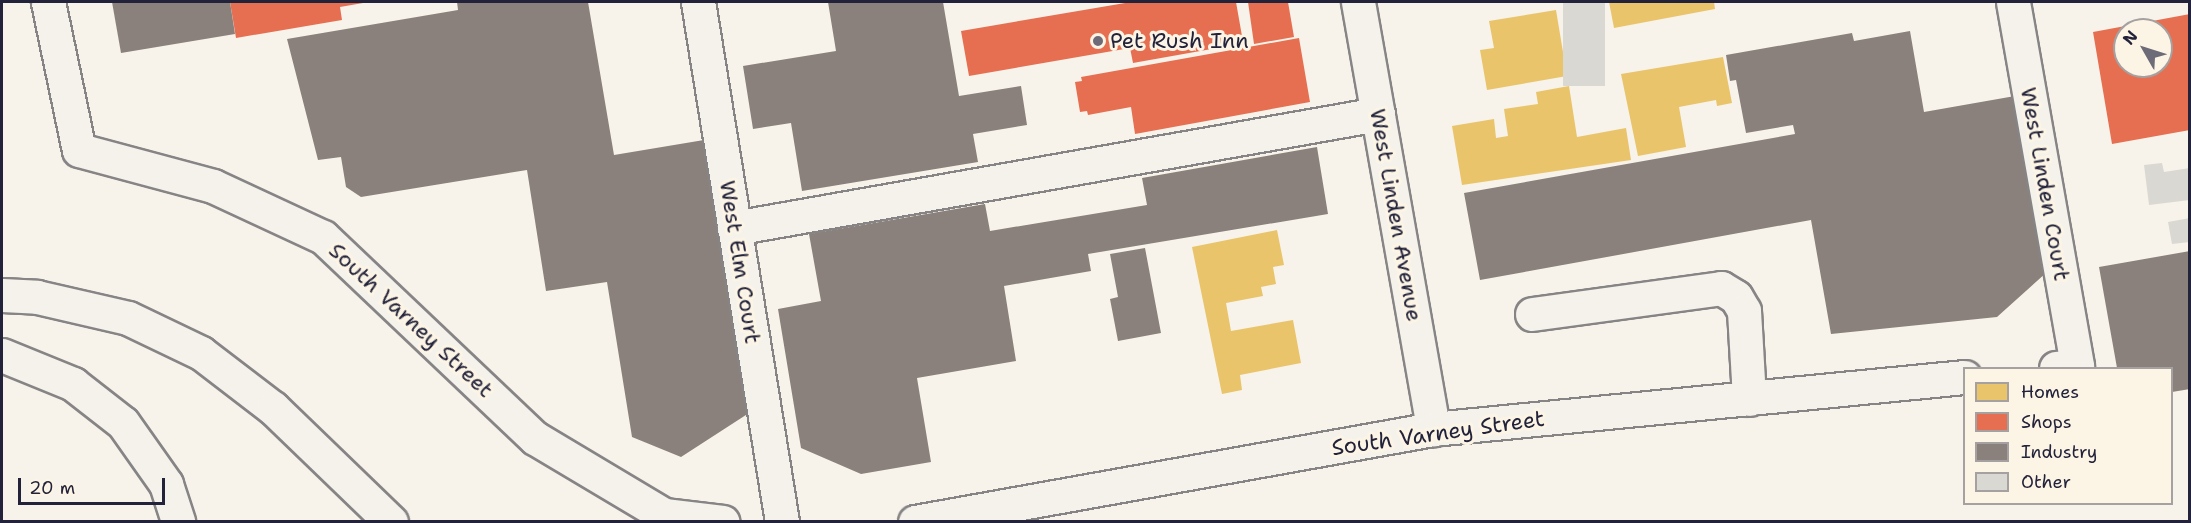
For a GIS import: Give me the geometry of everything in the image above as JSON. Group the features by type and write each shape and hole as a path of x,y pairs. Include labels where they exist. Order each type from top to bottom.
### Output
{"main road":[{"name":"South Varney Street","path":"48,2 79,150 213,186 324,237 535,438 664,515 723,522"},
{"name":"West Elm Court","path":"698,2 782,522"},
{"name":"West Linden Avenue","path":"1358,2 1433,429"},
{"name":"West Linden Court","path":"2013,2 2066,367"},
{"path":"734,228 1378,114"},
{"path":"1532,314 1721,288 1737,297 1744,311 1749,399"},
{"path":"2,295 37,297 128,318 201,353 273,408 391,522"},
{"path":"2,355 73,384 123,423 166,484 178,522"},
{"name":"South Varney Street","path":"915,522 1433,429 1963,378"}],"building: Homes":[{"path":"1609,2 1714,2 1715,9 1614,28"},
{"path":"1556,10 1567,76 1487,90 1480,50 1494,48 1489,21"},
{"path":"1723,57 1732,103 1717,106 1716,100 1679,107 1686,147 1638,156 1621,74"},
{"path":"1569,86 1577,137 1626,128 1631,160 1462,185 1452,126 1494,119 1496,138 1508,136 1504,109 1538,104 1536,92"},
{"path":"1277,230 1284,265 1273,267 1276,284 1261,287 1263,296 1226,303 1231,331 1293,320 1301,363 1240,375 1242,390 1222,394 1192,247"}],"building: Shops":[{"path":"230,2 363,3 340,7 342,20 236,38"},
{"name":"Pet Rush Inn","path":"1131,2 1236,2 1242,36 1233,37 1234,45 1133,63 1130,48 969,76 961,31"},
{"path":"1248,2 1288,2 1294,37 1254,44"},
{"path":"2190,14 2190,130 2112,144 2093,32 2113,28 2113,78 2173,78 2173,18 2168,18"},
{"path":"1299,38 1310,102 1135,134 1131,107 1088,115 1087,111 1080,112 1075,82 1082,81 1081,77"}],"building: Industry":[{"path":"112,2 230,2 235,34 121,53"},
{"path":"457,2 588,2 614,155 704,140 749,413 681,457 632,437 607,282 546,291 527,170 361,197 346,187 341,157 318,160 287,39 458,10"},
{"path":"828,2 943,2 959,96 1021,86 1027,125 973,134 978,162 802,191 791,123 753,129 743,66 836,51"},
{"path":"1910,31 1924,112 2015,96 2047,272 1997,317 1831,334 1811,220 1480,280 1464,193 1795,134 1793,125 1746,133 1736,80 1730,81 1726,55 1852,33 1854,41"},
{"path":"1317,147 1328,214 1088,254 1091,271 1004,286 1016,361 917,378 931,462 861,474 801,448 778,309 821,301 809,234 985,204 990,231 1147,205 1142,178"},
{"path":"1145,248 1161,333 1118,341 1110,299 1118,297 1110,254"},
{"path":"2190,251 2190,389 2173,392 2173,367 2117,367 2099,267"}],"building: Other":[{"path":"1563,2 1605,2 1605,86 1563,86"},
{"path":"2162,163 2164,172 2190,168 2190,200 2149,205 2144,165"},
{"path":"2190,218 2190,242 2172,244 2168,222"}],"place":[{"name":"Pet Rush Inn","path":"1098,41"}]}
